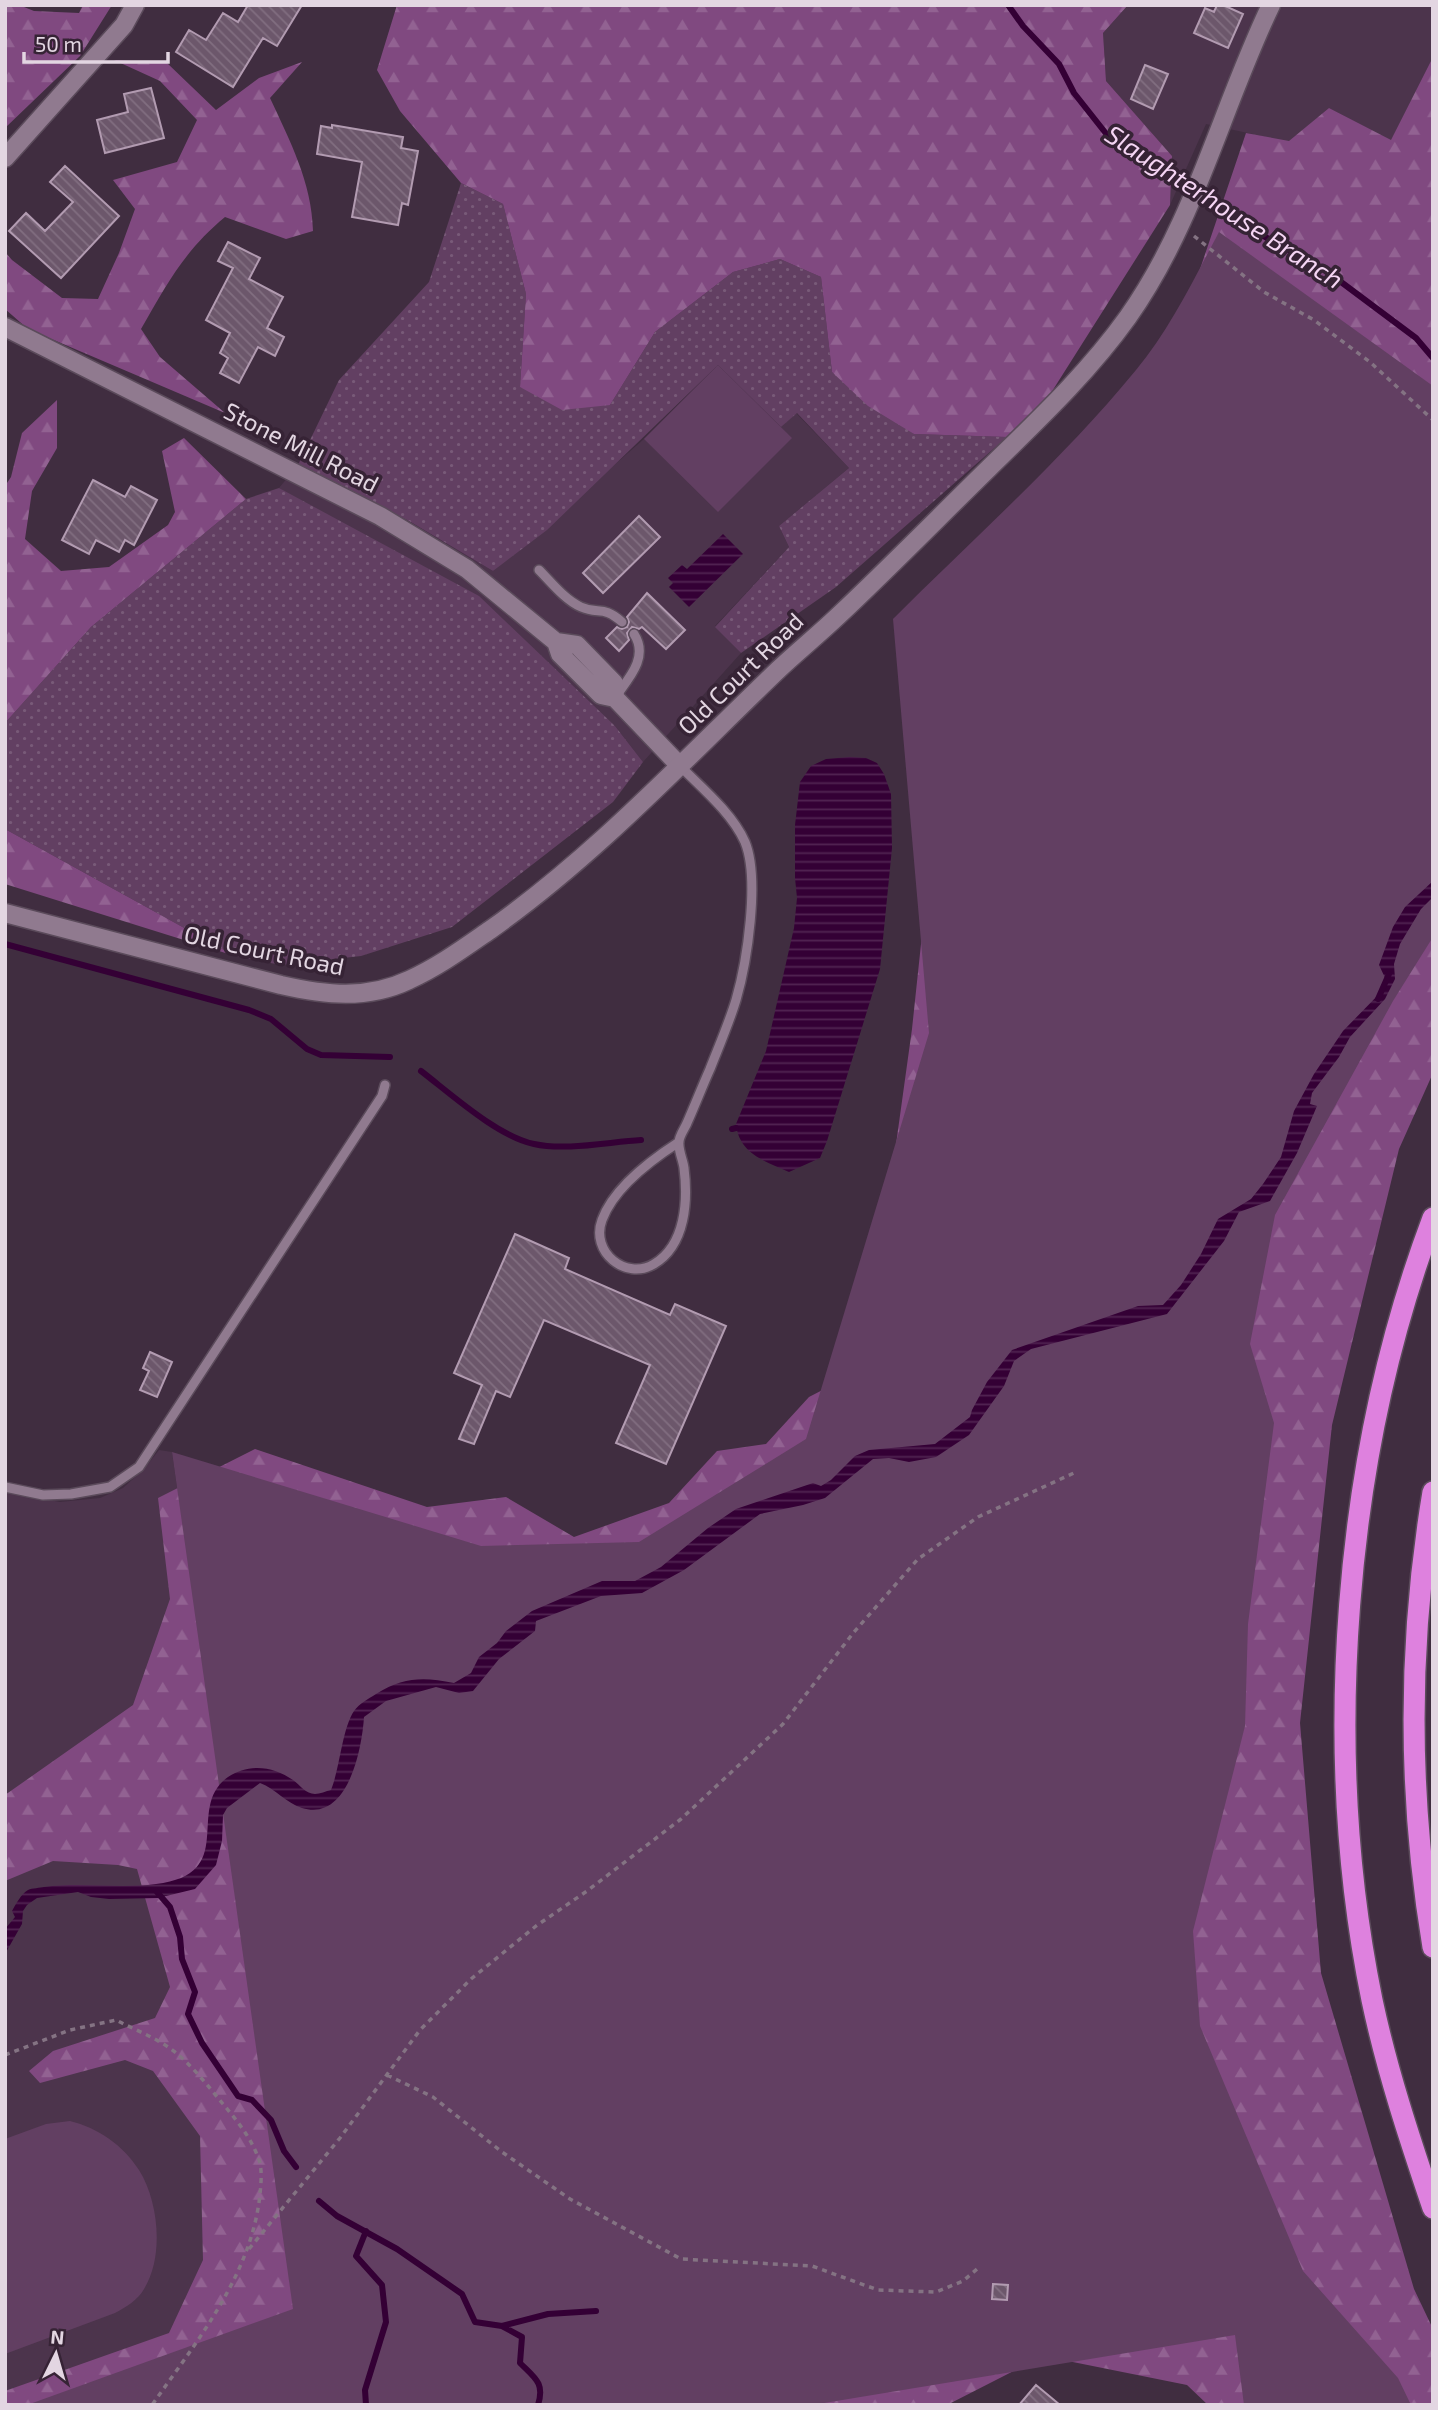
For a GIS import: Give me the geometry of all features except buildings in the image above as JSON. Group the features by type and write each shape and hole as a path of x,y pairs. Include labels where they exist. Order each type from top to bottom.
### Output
{"highway":[{"path":"1433,1218 1404,1307 1371,1448 1357,1527 1349,1605 1345,1689 1347,1786 1356,1892 1372,2000 1403,2119 1433,2208"},
{"path":"1433,1492 1418,1608 1414,1689 1416,1784 1423,1886 1433,1947"}],"main road":[{"path":"5,158 124,25 135,5"},
{"name":"Old Court Road","path":"5,913 314,992 353,995 389,989 428,971 517,911 596,845 780,668 837,617 1082,374 1129,316 1180,228 1271,5"},
{"name":"Stone Mill Road","path":"5,327 380,516 467,569 556,642 560,654 601,695 615,698 680,765"}],"lane":[{"path":"539,570 583,609 608,611 622,622"},
{"path":"615,698 637,665 640,655 638,640 634,635"},
{"path":"679,1142 636,1173 602,1220 599,1236 604,1251 626,1269 640,1270 656,1263 671,1248 684,1221 687,1194 679,1142 736,999 745,953 752,891 750,862 745,842 730,819 680,765"},
{"path":"5,1487 43,1494 71,1494 110,1487 139,1467 382,1096 385,1085"}],"path":[{"path":"1180,228 1200,239 1264,292 1314,320 1370,362 1433,420"},
{"path":"152,2405 219,2306 249,2249 340,2138 420,2031 471,1979 536,1926 587,1891 681,1819 783,1724 854,1632 918,1559 978,1517 1076,1472"},
{"path":"5,2055 70,2030 116,2020 169,2048 207,2085 236,2119 249,2136 260,2163 257,2221 249,2249"},
{"path":"387,2075 433,2097 502,2152 570,2199 681,2259 813,2266 878,2290 936,2292 963,2281 977,2269"}],"shaded area":[{"path":"1128,5 1433,5 1433,57 1391,141 1329,108 1289,142 1206,124 1170,205 1172,156 1106,81 1103,33"},
{"path":"461,183 503,204 526,294 520,387 610,405 655,332 733,272 780,259 821,277 832,372 914,434 1007,437 836,587 741,653 715,627 789,547 779,526 849,468 797,413 781,427 718,365 547,530 493,571 409,521 298,465 339,380 429,282"},
{"path":"1219,232 1433,386 1433,937 1393,1001 1275,1215 1250,1344 1274,1423 1248,1624 1245,1726 1193,1931 1200,2026 1303,2271 1398,2378 1411,2405 1244,2405 1235,2335 812,2405 27,2405 293,2309 172,1452 481,1546 639,1542 806,1439 929,1033 893,619 1049,466 1136,370 1171,321"},
{"path":"718,365 781,427 796,413 849,468 779,526 789,547 715,626 741,653 643,762 615,726 279,488 298,465 409,521 493,571 644,439"},
{"path":"718,365 792,438 718,512 644,439"},
{"path":"279,488 479,596 615,726 643,762 613,802 452,927 361,956 281,965 235,956 5,829 5,723 91,627 246,499"},
{"path":"723,534 743,554 689,607 669,587 673,583 668,578 682,565 687,569"},
{"path":"866,758 877,763 891,794 892,848 880,969 820,1158 789,1172 762,1160 748,1149 742,1143 736,1124 766,1051 794,928 797,898 795,825 800,782 811,766 826,759"},
{"path":"1433,881 1433,897 1421,909 1400,944 1394,964 1395,979 1385,999 1350,1037 1339,1057 1312,1093 1310,1104 1317,1106 1297,1153 1270,1201 1239,1212 1224,1241 1167,1314 1031,1349 1014,1361 1004,1386 969,1435 936,1457 909,1462 889,1458 873,1459 825,1498 760,1514 684,1570 642,1593 601,1596 536,1621 535,1631 499,1659 473,1691 459,1693 436,1687 386,1701 364,1717 360,1747 350,1780 331,1804 318,1809 302,1808 260,1783 227,1808 223,1815 222,1841 216,1865 195,1889 158,1898 109,1899 78,1892 37,1898 23,1911 22,1924 5,1954 5,1929 15,1917 12,1911 15,1905 28,1890 58,1886 156,1884 181,1878 196,1867 204,1854 210,1805 216,1790 228,1777 252,1768 269,1769 286,1775 312,1794 331,1790 350,1719 358,1706 376,1694 405,1681 433,1680 454,1683 471,1673 479,1657 532,1611 602,1581 635,1581 661,1567 736,1509 813,1483 821,1486 831,1480 855,1456 869,1450 935,1444 970,1417 987,1382 1012,1350 1138,1306 1163,1305 1181,1285 1201,1254 1218,1219 1251,1199 1281,1157 1294,1111 1314,1074 1343,1031 1383,990 1387,982 1379,965 1393,927 1405,907"},
{"path":"159,1450 172,1452 293,2309 27,2405 5,2405 5,1492 60,1502 100,1498 123,1488 144,1469"},
{"path":"70,2121 109,2139 133,2161 146,2183 155,2213 156,2230 150,2276 135,2300 115,2313 5,2354 5,2139 46,2124"}],"green space":[{"path":"5,5 19,5 34,11 79,13 83,5 112,5 80,56 5,128"},
{"path":"397,5 1128,5 1103,33 1106,81 1172,156 1170,205 1044,404 1007,437 914,434 868,406 832,372 821,277 780,259 733,272 655,332 610,405 562,410 520,387 526,294 503,204 461,183 400,111 377,70"},
{"path":"1433,57 1433,1073 1399,1149 1332,1425 1300,1723 1321,1973 1414,2289 1433,2329 1433,2405 1208,2405 1187,2385 1043,2356 947,2405 5,2405 5,2391 169,2333 203,2260 200,2136 153,2071 125,2060 40,2083 29,2071 53,2051 155,2018 170,1987 137,1869 118,1865 53,1861 5,1881 5,1795 133,1705 170,1599 158,1498 255,1449 427,1507 506,1497 574,1537 669,1503 717,1451 766,1444 809,1397 865,1368 912,1029 929,869 1172,352 1246,133 1289,141 1329,108 1391,140"},
{"path":"114,60 167,63 216,110 259,78 302,62 270,98 304,179 313,231 286,239 225,217 187,256 141,329 160,357 225,413 28,329 5,309 5,252 62,298 98,299 135,209 113,180 177,162 197,120 160,81"},
{"path":"57,400 57,448 32,491 25,539 61,571 109,567 168,525 175,512 162,451 184,438 246,499 91,627 5,723 5,486 11,477 22,433"},
{"path":"5,829 235,956 5,884"}],"waterway":[{"name":"Slaughterhouse Branch","path":"1008,5 1023,26 1059,64 1074,93 1108,136 1249,228 1325,270 1416,338 1433,358"},
{"path":"5,944 249,1010 271,1019 307,1049 321,1055 390,1057"},
{"path":"1378,999 1389,974"},
{"path":"421,1071 490,1123 520,1140 546,1146 641,1140"},
{"path":"732,1129 736,1128"},
{"path":"157,1892 170,1907 180,1937 182,1959 195,1992 188,2014 202,2043 238,2096 252,2100 271,2120 284,2151 296,2167"},
{"path":"319,2201 337,2216 397,2249 462,2294 475,2322 502,2326 522,2337 520,2363 537,2381 540,2391 538,2405"},
{"path":"366,2231 356,2256 382,2285 386,2322 365,2390 366,2405"},
{"path":"502,2326 548,2314 596,2311"}]}
